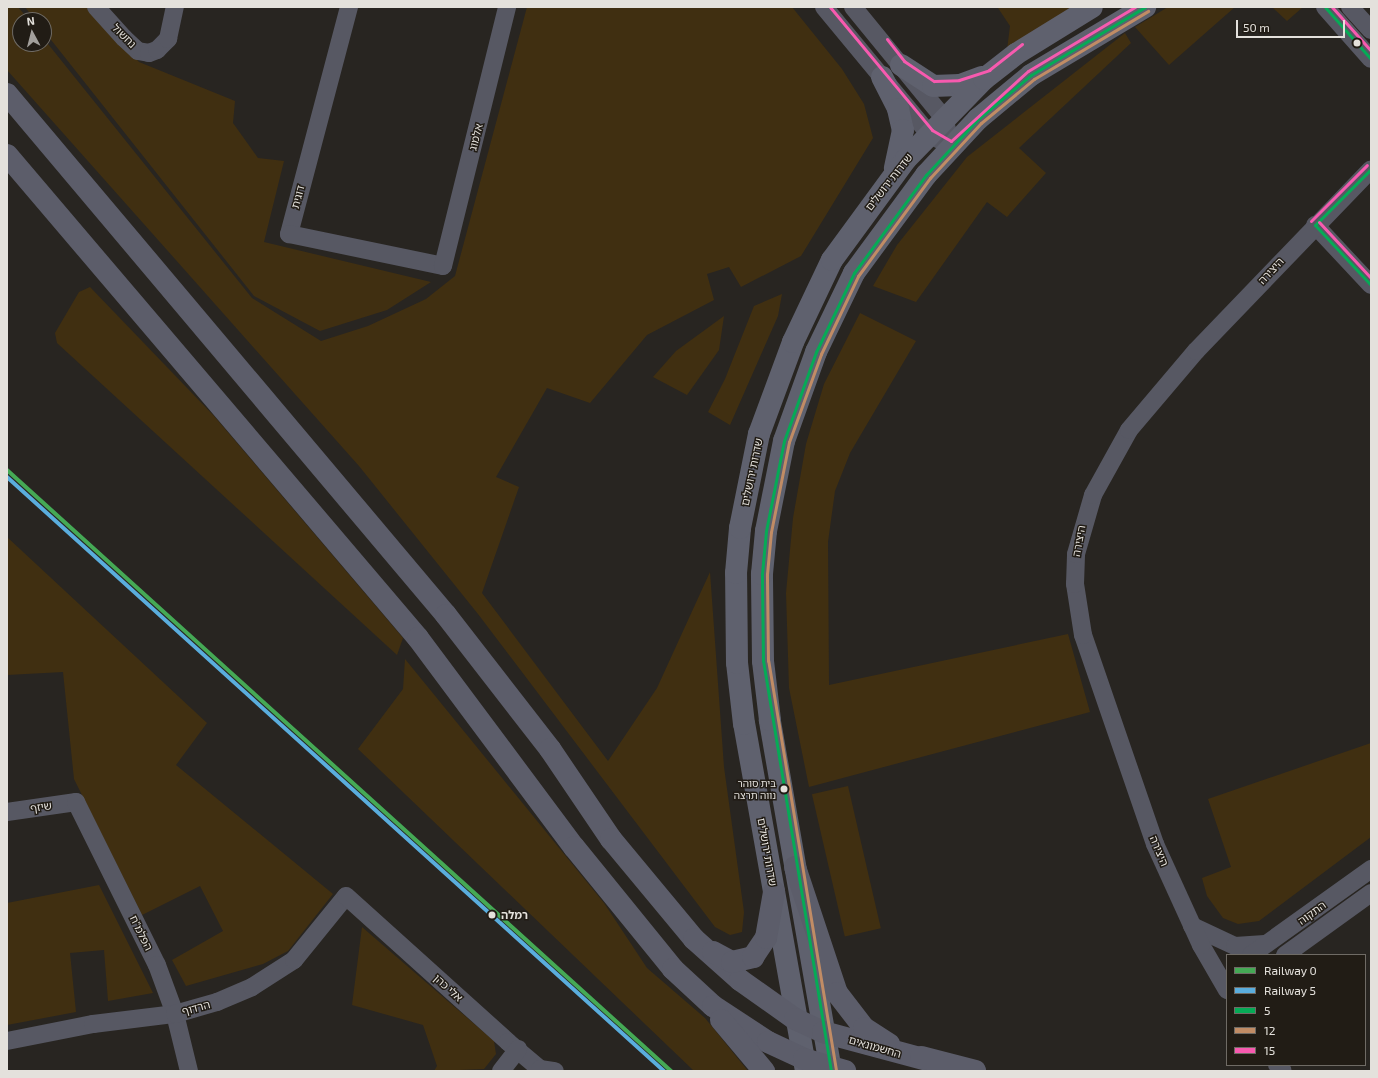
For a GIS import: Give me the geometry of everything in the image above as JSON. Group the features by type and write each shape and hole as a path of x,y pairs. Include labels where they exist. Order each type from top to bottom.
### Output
{"highway":[{"path":"7,94 446,614 550,749 611,839 694,939 732,962 753,957 766,938 774,892"},
{"path":"7,155 418,638 574,847 678,974 764,1071"},
{"path":"795,867 827,972 844,1004 864,1028 885,1042 935,1062 975,1071"},
{"name":"החשמונאים","path":"694,939 740,980 795,1019 823,1032 935,1062"},
{"path":"678,974 737,1022 805,1065 835,1070"}],"main road":[{"name":"שדרות ירושלים","path":"805,1065 795,1019 737,663 736,573 740,528 759,434 793,342 832,260 878,197 929,134 991,74 1016,54 1092,7"},
{"path":"835,1070 823,1032 795,867 763,660 762,574 774,487 799,397 854,273 926,175 952,147 1031,75 1145,7"},
{"path":"901,65 933,86 960,85 991,74"},
{"path":"878,197 894,172 903,130 898,109 882,77"}],"street":[{"name":"נחשול","path":"96,7 124,38 138,50 149,53 157,50 168,39 174,7"},
{"name":"דוגית","path":"349,7 289,234 443,266"},
{"name":"אלמוג","path":"443,266 507,7"},
{"path":"824,7 929,134 952,147"},
{"path":"853,7 944,118 952,147"},
{"path":"1325,7 1371,59"},
{"path":"1350,7 1371,30"},
{"name":"היצירה","path":"1224,979 1192,926 1155,844 1083,635 1075,584 1076,554 1093,495 1129,430 1196,351 1315,225 1371,169"},
{"path":"1315,225 1371,285"},
{"name":"שיזף","path":"7,812 76,802"},
{"name":"הפלמ\"ח","path":"76,802 157,965 175,1014 189,1071"},
{"name":"התקוה","path":"1253,954 1270,943 1371,869"},
{"name":"התקוה","path":"1286,954 1371,893"},
{"name":"הרדוף","path":"7,1041 93,1024 175,1014 217,1002 252,987 294,960 346,896"},
{"name":"אלי כהן","path":"346,896 540,1069 555,1071"},
{"path":"1192,926 1234,946 1270,943"},
{"path":"501,1071 518,1049"}],"shaded area":[{"path":"7,7 18,7 22,12 12,12 12,52 52,52 52,49 252,298 321,341 368,326 426,299 455,276 527,7 792,7 842,69 864,104 873,138 801,256 741,287 729,267 707,274 714,300 647,335 590,403 547,388 496,477 519,487 482,593 608,761 657,688 710,572 724,767 744,912 742,932 730,935 715,927 478,614 359,466 7,70"},
{"path":"25,7 90,7 139,62 235,101 233,123 258,158 284,161 264,242 431,282 387,310 320,331 254,296 52,41 52,12 29,12"},
{"path":"1078,7 1007,50 1010,26 998,8"},
{"path":"1168,7 1235,7 1169,65 1135,27"},
{"path":"1272,7 1303,7 1287,21"},
{"path":"1125,33 1131,43 1019,148 1046,173 1007,217 987,202 916,302 873,286 897,245 967,157"},
{"path":"90,287 214,416 403,638 397,655 57,343 55,333 79,292"},
{"path":"782,294 778,316 730,425 708,412 725,379 754,306"},
{"path":"860,313 916,341 850,453 835,491 828,542 829,685 1068,634 1090,712 809,787 789,688 786,593 793,518 806,444 824,384"},
{"path":"724,316 719,350 687,395 653,377 676,351"},
{"path":"7,537 207,723 176,765 333,894 288,951 263,964 186,986 172,960 223,931 200,886 142,915 74,779 63,672 7,675"},
{"path":"405,659 604,903 647,968 705,1018 748,1071 694,1071 358,749 403,689"},
{"path":"1371,743 1371,837 1259,921 1238,924 1223,918 1207,896 1202,878 1231,867 1208,799"},
{"path":"848,786 881,928 845,937 812,794"},
{"path":"99,885 153,993 108,1001 104,950 70,953 76,1012 7,1025 7,903"},
{"path":"362,927 494,1041 496,1054 484,1069 434,1071 437,1066 423,1025 352,1005"}],"rail line":[{"name":"0","path":"7,470 671,1071"},
{"name":"5","path":"7,477 664,1071"}],"transit line":[{"name":"15","path":"830,7 932,130 951,141 1028,71 1135,7"},
{"name":"5","path":"831,1071 763,661 762,574 766,531 784,441 816,352 854,273 926,175 978,119 1031,75 1145,7"},
{"name":"5","path":"1325,7 1371,59"},
{"name":"15","path":"1332,7 1371,51"},
{"name":"12","path":"836,1070 768,661 767,574 771,532 789,442 821,354 858,276 930,178 981,123 1034,79 1148,11"},
{"name":"15","path":"887,39 904,61 934,81 959,80 989,70 1022,44"},
{"name":"15","path":"1311,221 1367,165"},
{"name":"5","path":"1315,225 1371,169"},
{"name":"15","path":"1319,222 1371,278"},
{"name":"5","path":"1315,225 1371,285"}],"place":[{"name":"בית סוהר נווה תרצה","path":"784,789"},
{"name":"רמלה","path":"492,915"}]}
